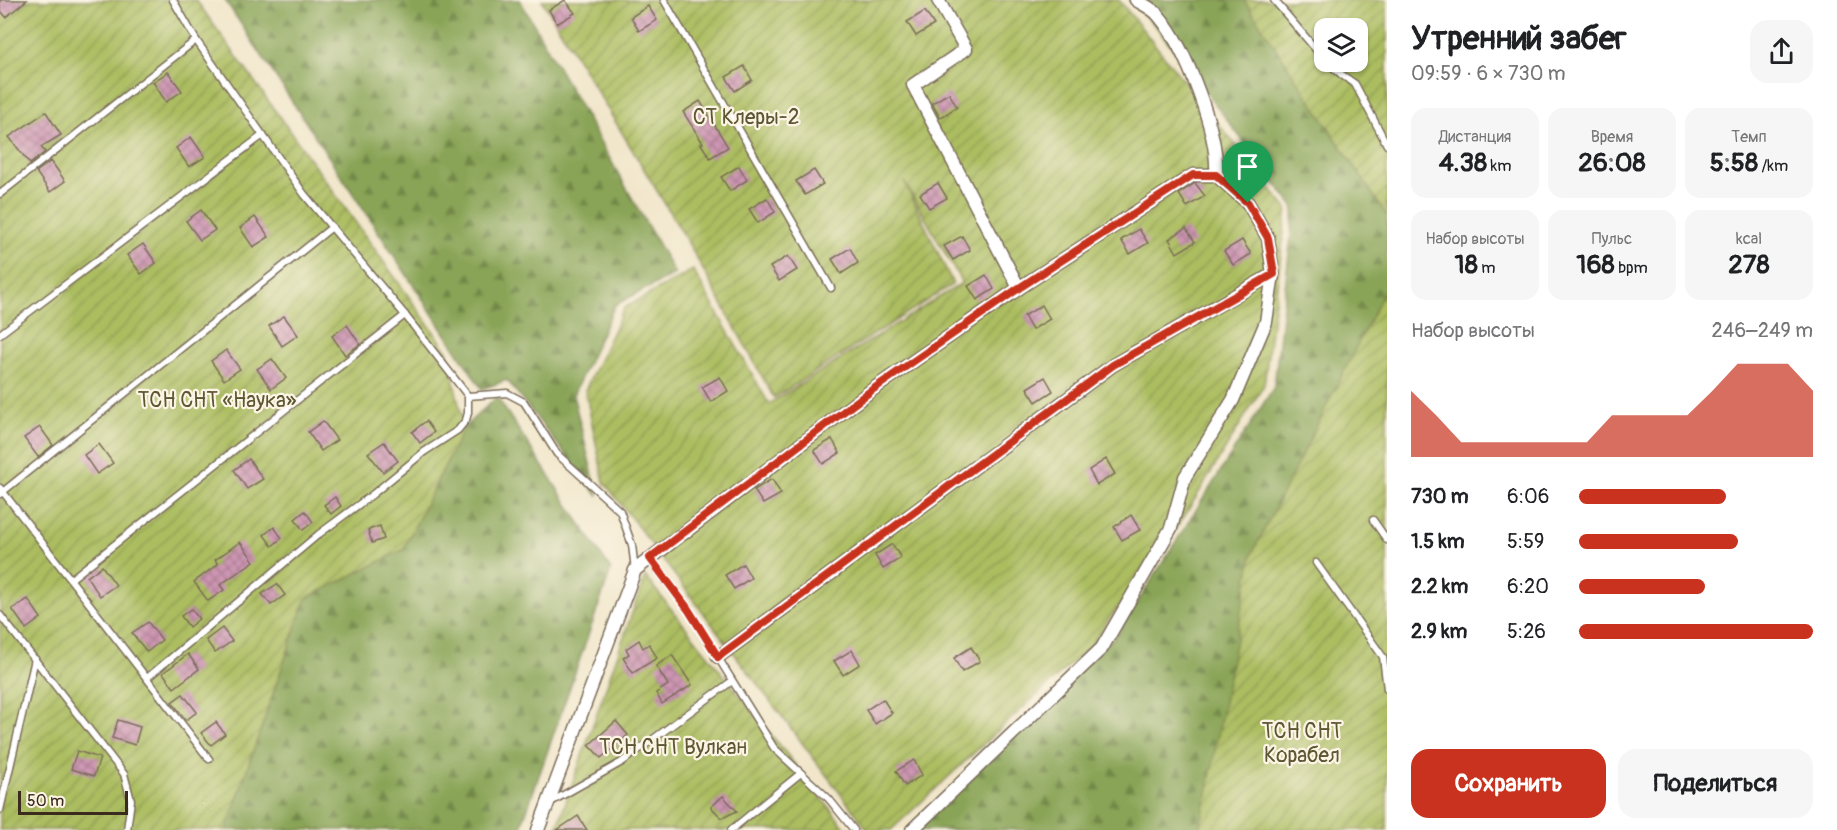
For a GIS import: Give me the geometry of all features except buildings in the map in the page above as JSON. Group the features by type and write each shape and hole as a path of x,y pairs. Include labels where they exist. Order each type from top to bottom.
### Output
{"street":[{"path":"938,0 966,49 913,85 1019,288"},
{"path":"1136,0 1158,14 1176,41 1192,75 1208,122 1217,162 1216,175"},
{"path":"537,830 635,570 872,390 1019,288 1193,175 1216,175 1248,203 1268,238 1274,274 1266,322 1233,400 1185,477 1171,528 1102,648 912,830"},
{"path":"718,657 1113,365 1274,274"}],"lane":[{"path":"147,678 320,534 424,452 458,430 466,420 468,413 468,396 405,315 304,194 196,39 173,0"},
{"path":"664,0 831,288"},
{"path":"1274,0 1314,46"},
{"path":"0,194 196,39"},
{"path":"1339,72 1355,84 1387,145"},
{"path":"0,334 263,135"},
{"path":"209,759 1,491 332,227"},
{"path":"70,579 405,315"},
{"path":"468,396 507,393 524,402 557,454 620,511 632,545 635,570"},
{"path":"1373,520 1387,540"},
{"path":"650,558 688,609 774,748 829,798 854,830"},
{"path":"1317,563 1383,657 1387,689"},
{"path":"0,615 124,774 131,800 127,830"},
{"path":"0,810 35,659"},
{"path":"546,804 622,762 732,681"},
{"path":"730,830 801,773"}],"green space":[{"name":"ТСН СНТ «Наука»","path":"0,0 196,0 447,350 464,427 403,550 306,598 226,830 0,830"},
{"path":"225,0 520,0 675,274 615,305 573,395 598,496 507,380 482,389"},
{"name":"СТ Клеры-2","path":"542,0 1119,0 1287,209 1264,385 1184,517 1091,645 891,830 868,830 604,482 585,390 624,308 693,270 769,404 962,283 904,181 953,284 774,398 686,239"},
{"path":"1129,0 1265,0 1387,187 1387,402 1251,830 917,830 1118,633 1274,387 1294,208 1158,29"},
{"path":"1244,0 1387,0 1387,216"},
{"name":"ТСН СНТ Корабел","path":"1387,286 1387,830 1200,830 1252,554"},
{"path":"497,397 611,570 520,830 226,830 306,598 403,550 464,427"},
{"name":"ТСН СНТ Вулкан","path":"645,576 847,830 556,830"}],"route":[{"path":"1193,175 1216,175 1248,203 1268,238 1274,274 1113,365 718,657 688,609 650,558 872,390 1019,288 1193,175"}]}
